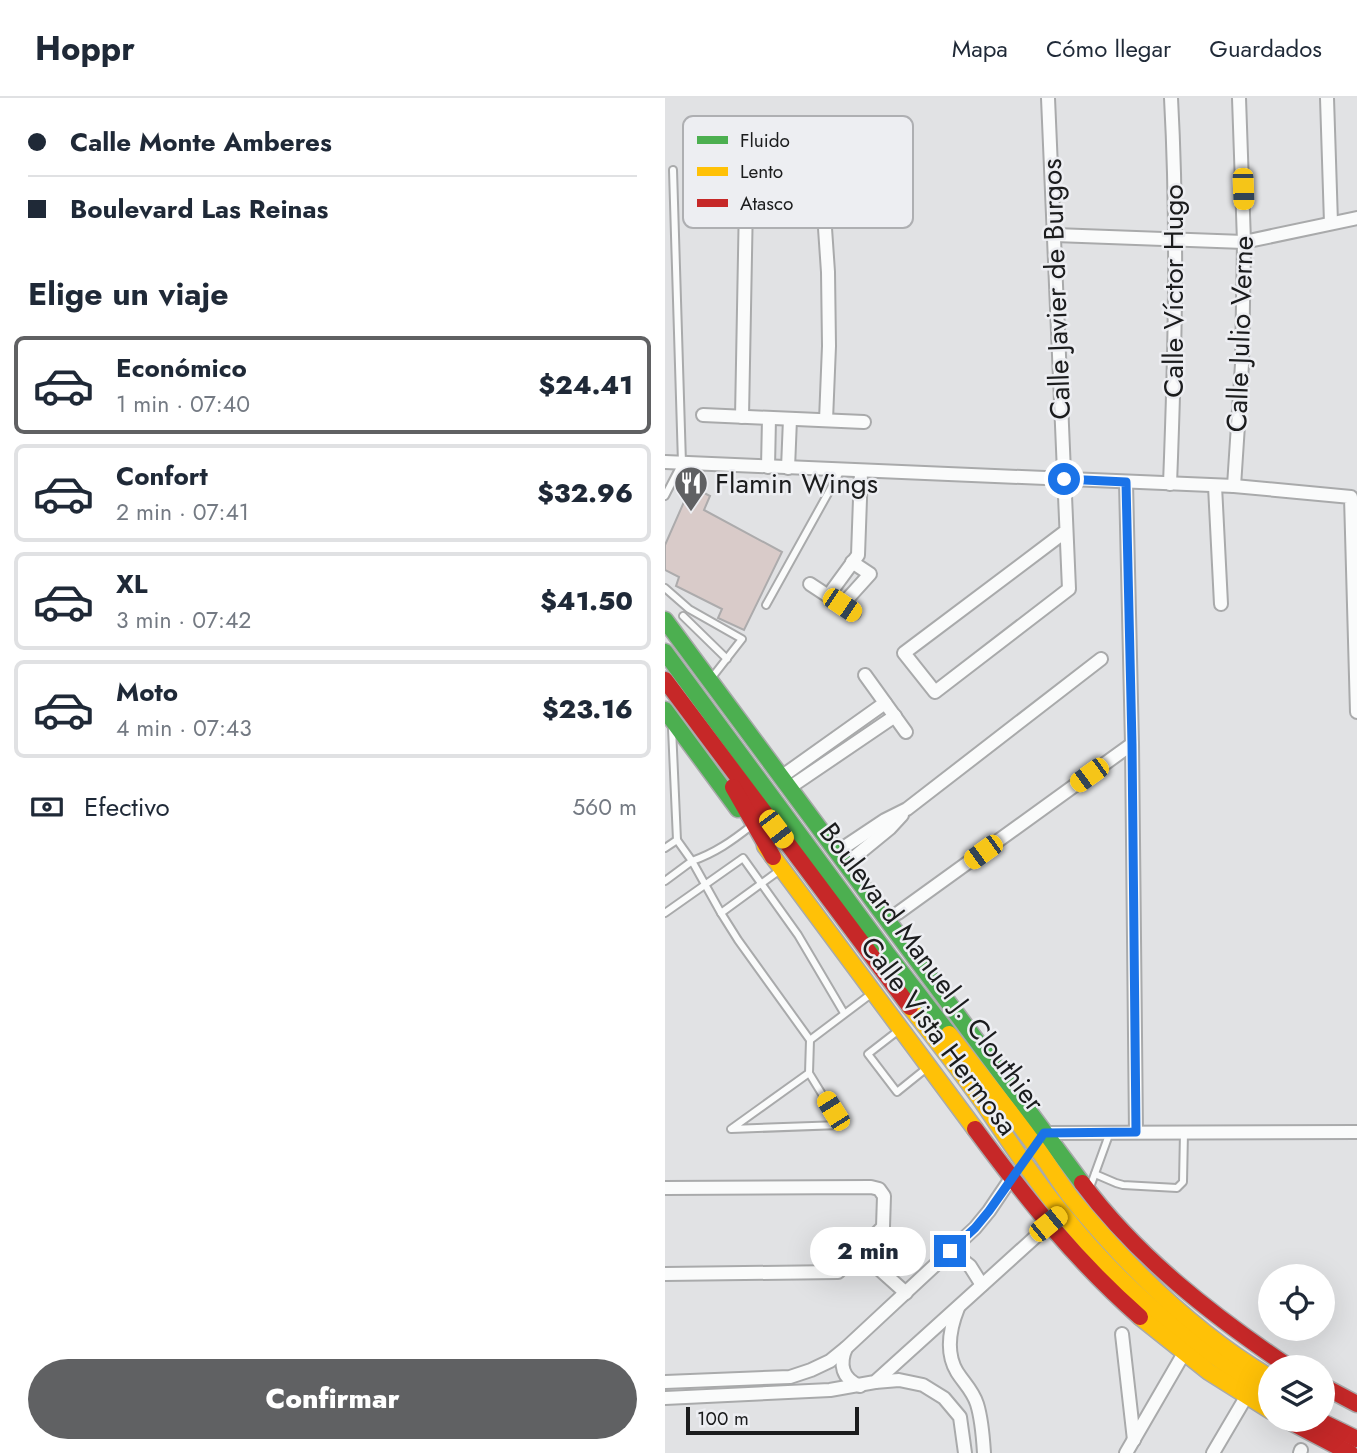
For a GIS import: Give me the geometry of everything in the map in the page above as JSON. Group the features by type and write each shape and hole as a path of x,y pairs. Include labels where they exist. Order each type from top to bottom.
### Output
{"main road":[{"path":"669,625 841,858 1039,1139 1123,1231 1172,1279 1203,1306 1272,1355"},
{"name":"Boulevard Manuel J. Clouthier","path":"665,652 888,955 1039,1139 1075,1203 1128,1263 1188,1319 1258,1370"},
{"name":"Boulevard Manuel J. Clouthier","path":"665,680 955,1065 1062,1213 1132,1290 1191,1340 1258,1387"},
{"name":"Calle Vista Hermosa","path":"668,715 1011,1178 1048,1224 1122,1301 1184,1353 1258,1404"},
{"path":"714,745 737,796 777,863"},
{"path":"1335,1392 1357,1404"},
{"path":"1335,1418 1354,1433"},
{"path":"1335,1426 1354,1433"},
{"path":"1311,1432 1353,1453 1354,1433"}],"street":[{"name":"Calle Javier de Burgos","path":"1048,98 1069,589 935,692 904,653 1066,531"},
{"name":"Calle Víctor Hugo","path":"1170,484 1175,240 1171,98"},
{"name":"Calle Julio Verne","path":"1234,486 1242,364 1244,242 1239,98"},
{"path":"1327,98 1331,223"},
{"path":"1055,235 1244,242 1357,218"},
{"path":"742,417 746,228"},
{"path":"825,228 829,346 826,420"},
{"path":"703,415 864,422"},
{"path":"768,467 769,418"},
{"path":"788,468 790,419"},
{"path":"665,462 1234,486 1351,497 1357,712"},
{"path":"828,596 858,555 861,471"},
{"path":"1126,482 1136,1132"},
{"path":"1215,486 1221,604"},
{"path":"842,605 870,574 852,562"},
{"path":"810,584 854,613"},
{"path":"841,858 890,828 907,809 1101,659"},
{"path":"865,675 907,732"},
{"path":"785,783 885,703"},
{"path":"785,783 895,716"},
{"path":"898,914 1132,744"},
{"path":"665,1382 790,1377 829,1361 975,1228 1039,1139 1110,1132 1357,1132"},
{"path":"665,1188 871,1187 879,1189 884,1196 883,1227 838,1272 665,1274"},
{"path":"875,1382 1048,1224 1089,1192"},
{"path":"859,1251 906,1293"},
{"path":"950,1251 969,1266 982,1285"},
{"path":"959,1306 951,1326 950,1348 956,1370 977,1404 984,1453"},
{"path":"1122,1334 1134,1440"},
{"path":"846,1348 842,1359 843,1370 852,1383 860,1386"},
{"path":"1126,1453 1184,1353"},
{"path":"665,1398 830,1390 899,1380 911,1382 923,1385 944,1398 960,1417 965,1453"},
{"path":"1213,1453 1245,1397"}],"lane":[{"path":"665,496 682,463 673,170"},
{"path":"766,605 841,470"},
{"path":"665,588 689,609 742,639 710,680"},
{"path":"669,625 689,609"},
{"path":"683,616 727,659"},
{"path":"668,715 677,840 738,940 810,1040 809,1073 841,1125 731,1129 809,1073"},
{"path":"665,881 692,861 711,855 751,826"},
{"path":"665,848 677,840"},
{"path":"665,914 743,858 797,935 844,1013"},
{"path":"721,913 762,883 777,863"},
{"path":"810,1040 873,992"},
{"path":"901,1029 868,1054 897,1092 929,1066"},
{"path":"1089,1192 1110,1132"},
{"path":"1095,1174 1123,1185 1177,1188 1183,1182 1184,1132"}],"building":[{"path":"691,486 710,496 704,510 782,552 744,630 718,618 722,609 676,586 679,577 665,570 665,545"}],"traffic: fast":[{"path":"665,620 1082,1183"},
{"path":"665,652 949,1034"},
{"path":"665,710 738,809"}],"traffic: slow":[{"path":"765,846 975,1129"},
{"path":"910,1007 972,1088 1040,1186 1084,1240 1158,1313 1258,1385"},
{"path":"949,1034 1024,1130 1071,1198 1120,1254 1191,1321 1258,1370"},
{"path":"1140,1317 1209,1372 1258,1403"}],"traffic: jam":[{"path":"665,680 910,1007"},
{"path":"733,787 773,857"},
{"path":"975,1129 1052,1228 1140,1317"},
{"path":"1082,1183 1127,1236 1178,1284 1272,1355"},
{"path":"1335,1392 1357,1404"},
{"path":"1335,1428 1357,1439"},
{"path":"1310,1432 1350,1453"}],"place":[{"name":"Flamin Wings","path":"691,513"}],"route":[{"path":"950,1251 989,1211 1044,1133 1136,1132 1126,482 1064,479"}]}
